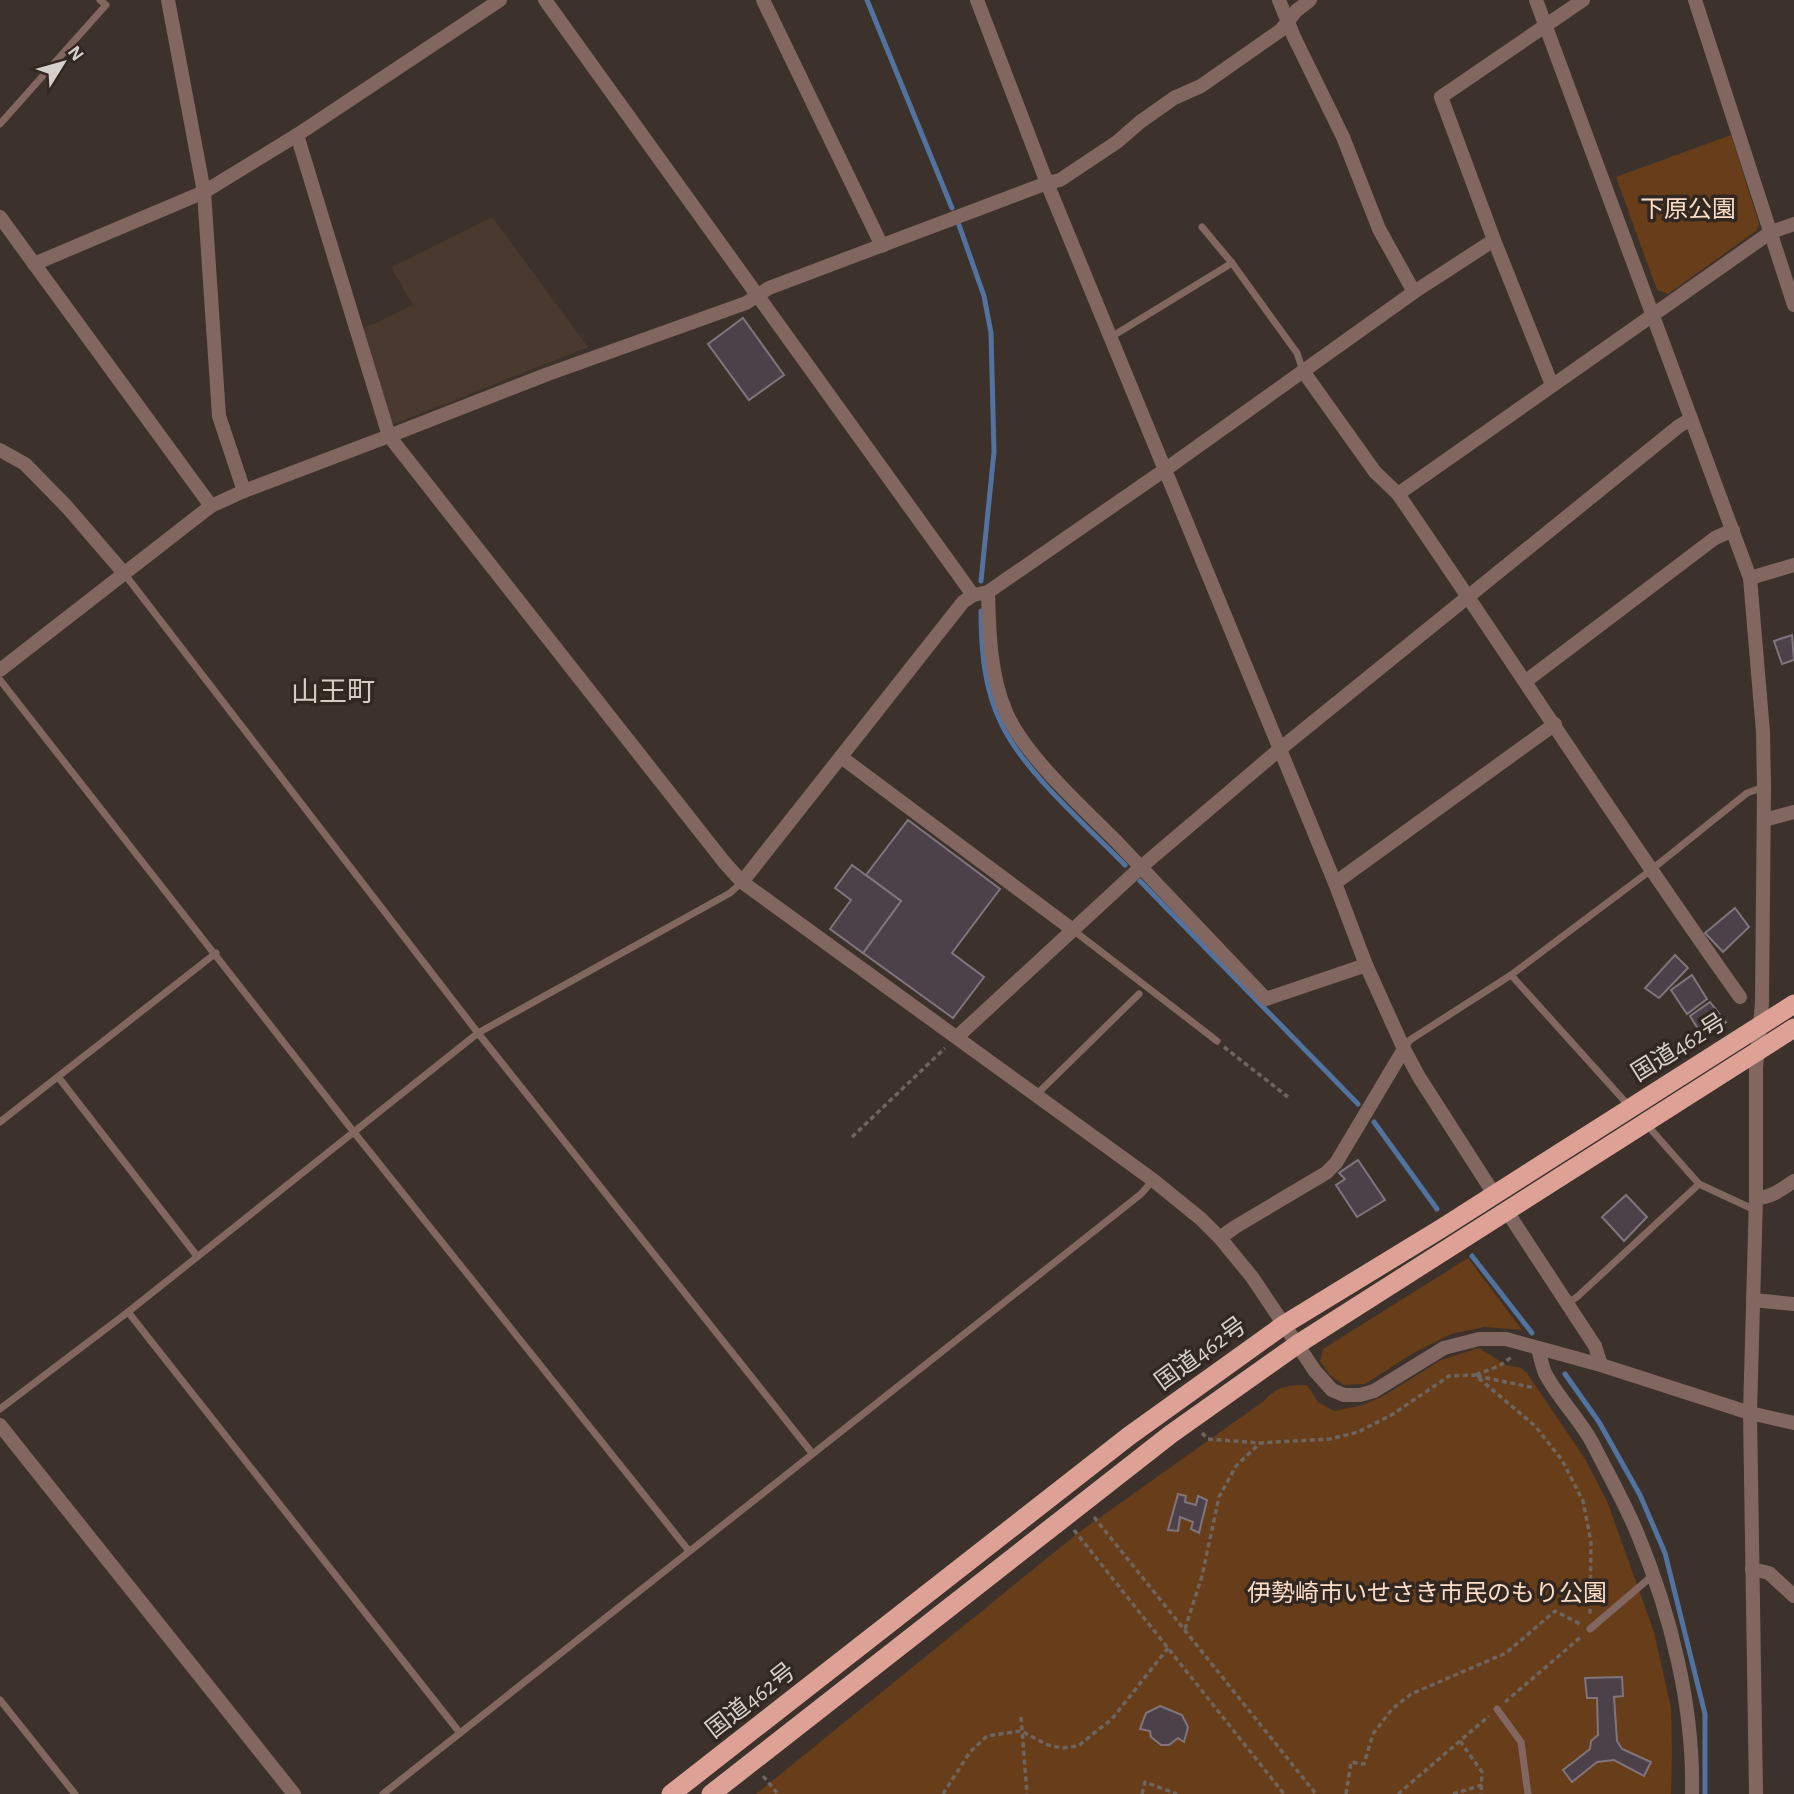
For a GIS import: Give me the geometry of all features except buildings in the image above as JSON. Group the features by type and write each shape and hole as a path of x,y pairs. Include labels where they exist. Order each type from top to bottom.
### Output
{"highway":[{"name":"国道462号","path":"711,1794 1171,1434 1298,1344 1506,1210 1761,1025 1794,1004"},
{"name":"国道462号","path":"671,1794 1129,1436 1285,1324 1494,1194 1757,1051 1794,1028"}],"street":[{"path":"168,0 204,192 219,416 244,491"},
{"path":"34,264 204,192 296,135 500,0"},
{"path":"545,0 756,296 981,593 996,675 1006,712 1014,727 1055,780 1266,999 1366,965"},
{"path":"763,0 882,246"},
{"path":"977,0 1047,183 1335,883 1366,965 1419,1077 1494,1194"},
{"path":"1279,0 1343,137 1379,229 1414,292"},
{"path":"0,670 211,506 548,374 746,303 769,288 1059,180 1117,142 1174,98 1201,86 1281,30 1310,0"},
{"path":"1536,0 1750,578 1763,732 1764,787 1761,1025 1757,1051 1750,1413 1756,1794"},
{"path":"1552,385 1441,97 1583,0"},
{"path":"1695,0 1794,305"},
{"path":"296,135 389,436 724,863 742,882 1194,1212 1220,1238 1252,1278 1332,1390 1351,1395 1374,1391 1427,1357 1461,1342 1493,1337 1601,1365 1750,1413 1794,1423"},
{"path":"0,217 211,506"},
{"path":"1398,494 1771,232 1794,224"},
{"path":"742,882 963,603 1166,469 1414,292 1494,240"},
{"path":"1303,371 1375,471 1398,494 1740,998"},
{"path":"957,1037 1141,867 1280,749 1468,595 1691,419"},
{"path":"0,450 25,464 67,507 123,572"},
{"path":"1526,681 1715,538 1733,530"},
{"path":"1750,578 1794,565"},
{"path":"1335,883 1555,724"},
{"path":"841,757 1073,930"},
{"path":"1764,820 1794,812"},
{"path":"1220,1238 1326,1173 1336,1163 1404,1049"},
{"path":"1756,1204 1794,1181"},
{"path":"1506,1210 1595,1346 1601,1365"},
{"path":"1753,1300 1794,1304"},
{"path":"1538,1348 1546,1373 1585,1428 1626,1508 1663,1607 1685,1692 1692,1794"},
{"path":"0,1426 293,1794"},
{"path":"1752,1569 1769,1573 1794,1596"}],"lane":[{"path":"0,124 106,5 100,0"},
{"path":"1202,227 1232,263 1297,354 1303,371"},
{"path":"1111,337 1232,263"},
{"path":"123,572 478,1033 812,1453"},
{"path":"0,680 354,1131 689,1551"},
{"path":"1404,1049 1410,1040 1511,975 1651,870 1747,793 1764,787"},
{"path":"0,1409 128,1312 478,1033 730,894 742,882"},
{"path":"1073,930 1217,1041"},
{"path":"0,1122 216,953"},
{"path":"1511,975 1699,1184 1756,1204"},
{"path":"1036,1095 1139,994"},
{"path":"59,1078 197,1256"},
{"path":"383,1794 1141,1194 1153,1180"},
{"path":"1567,1303 1577,1297 1699,1184"},
{"path":"128,1312 460,1733"},
{"path":"1590,1629 1652,1576"},
{"path":"0,1700 75,1794"},
{"path":"1497,1709 1521,1742 1528,1794"}],"path":[{"path":"852,1137 957,1037"},
{"path":"1217,1041 1288,1097"},
{"path":"1475,1376 1499,1366 1515,1355"},
{"path":"1202,1433 1208,1439 1260,1443 1330,1439 1358,1432 1393,1414 1449,1376 1475,1376 1516,1382 1536,1389 1544,1388"},
{"path":"1346,1794 1351,1762 1364,1764 1373,1734 1392,1709 1411,1694 1506,1653 1555,1611 1590,1629 1591,1542 1583,1501 1562,1460 1535,1426 1475,1376"},
{"path":"1185,1629 1202,1576 1219,1497 1236,1466 1260,1443"},
{"path":"1092,1514 1316,1794"},
{"path":"1073,1529 1284,1794"},
{"path":"943,1794 970,1752 986,1736 1021,1731 1048,1745 1062,1748 1078,1746 1112,1719 1168,1648"},
{"path":"1021,1717 1027,1794"},
{"path":"1460,1741 1482,1772 1482,1794"},
{"path":"763,1776 778,1794"},
{"path":"1142,1794 1145,1782 1177,1794"},
{"path":"1454,1794 1482,1785"}],"shaded area":[{"path":"492,217 588,347 392,425 360,330 413,305 391,267"}],"green space":[{"name":"下原公園","path":"1731,135 1759,224 1756,231 1668,294 1657,290 1616,177"},
{"path":"1468,1258 1522,1330 1484,1327 1451,1334 1415,1352 1365,1384 1344,1385 1330,1375 1320,1361 1323,1349"},
{"name":"伊勢崎市いせさき市民のもり公園","path":"1479,1348 1506,1365 1521,1368 1527,1373 1585,1459 1607,1501 1654,1632 1671,1708 1671,1794 756,1794 1078,1533 1278,1389 1307,1385 1318,1402 1334,1411 1363,1405 1385,1395 1441,1360"}],"waterway":[{"path":"867,0 952,208"},
{"path":"959,225 984,296 991,333 994,452 981,581"},
{"path":"981,611 987,682 995,710 1011,741 1040,779 1125,865"},
{"path":"1140,881 1358,1104"},
{"path":"1374,1122 1437,1209"},
{"path":"1472,1256 1532,1333"},
{"path":"1565,1374 1599,1422 1640,1495 1665,1553 1705,1714 1705,1794"}],"district":[{"name":"山王町","path":"333,693"}]}
